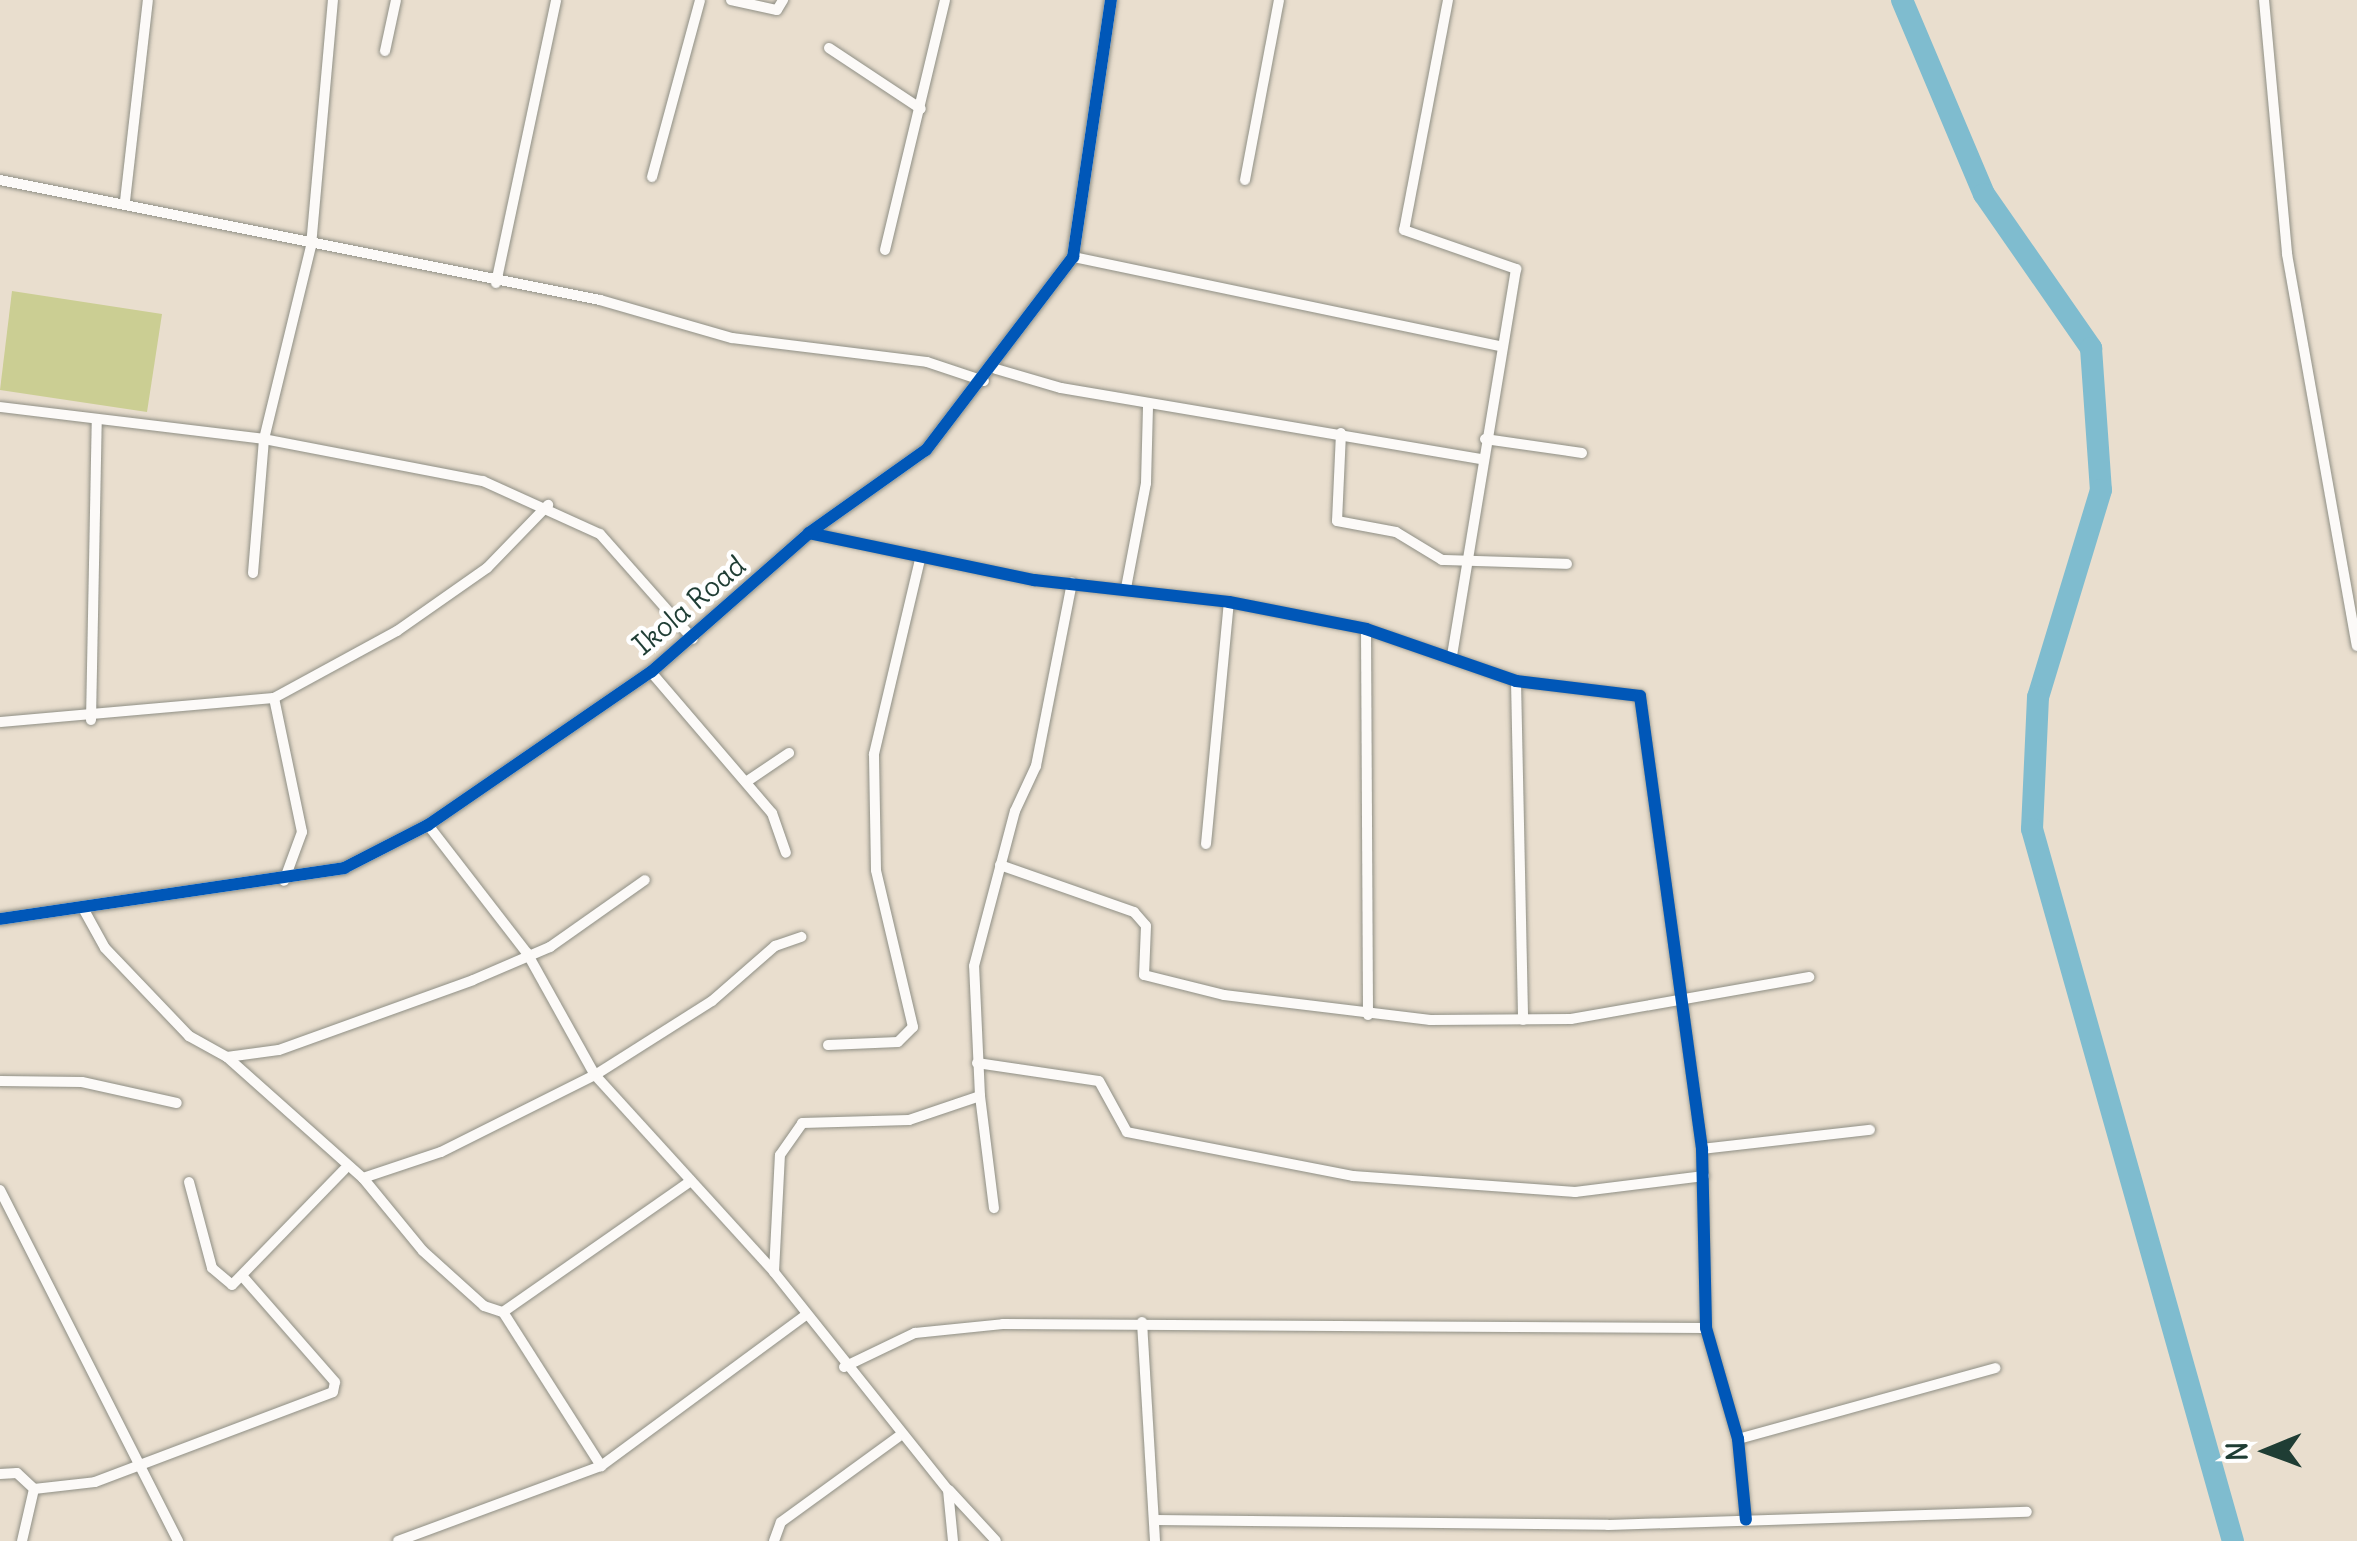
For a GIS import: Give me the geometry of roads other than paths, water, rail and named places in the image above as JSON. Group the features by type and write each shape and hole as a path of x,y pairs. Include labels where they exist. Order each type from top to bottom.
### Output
{"street":[{"path":"125,201 148,0"},
{"path":"254,572 264,439 312,246 333,0"},
{"path":"385,51 396,0"},
{"path":"496,283 556,0"},
{"path":"652,177 700,0"},
{"path":"732,0 777,10 782,0"},
{"path":"885,250 944,0"},
{"name":"Ikola Road","path":"0,920 284,883 344,868 428,825 651,672 694,639 809,534 926,450 996,369 1073,257 1111,0"},
{"path":"1245,180 1279,0"},
{"path":"1448,0 1404,230 1410,240 1515,264 1452,656"},
{"path":"2264,0 2284,236 2357,646"},
{"path":"829,48 921,109"},
{"path":"0,180 125,201 312,246 600,300 766,345 928,362 984,382"},
{"path":"1073,257 1500,346"},
{"path":"996,369 1148,404 1340,432 1482,459"},
{"path":"1126,588 1146,483 1148,404"},
{"path":"0,407 264,439 483,481 548,505 622,552 694,639"},
{"path":"90,720 97,421"},
{"path":"1340,432 1337,521 1396,532 1442,560 1566,564"},
{"path":"1485,439 1582,453"},
{"path":"0,722 90,720 274,698 457,589 507,553 548,505"},
{"path":"809,534 1072,584 1229,602 1366,629 1452,656 1516,682 1631,690 1644,700 1677,999 1702,1149 1706,1328 1738,1439 1746,1520"},
{"path":"828,1045 898,1042 913,1027 876,870 874,754 921,554"},
{"path":"994,1208 977,1063 974,966 1000,865 1036,766 1072,584"},
{"path":"1206,844 1229,602"},
{"path":"1366,629 1368,1015"},
{"path":"651,672 772,813 786,853"},
{"path":"1516,682 1522,1020"},
{"path":"274,698 302,832 284,883"},
{"path":"746,782 789,752"},
{"path":"428,825 527,953 595,1075 774,1272 898,1437 996,1541"},
{"path":"1000,865 1134,912 1146,926 1144,975 1156,984 1368,1015 1522,1020 1808,977"},
{"path":"227,1057 376,1018 527,953 645,880"},
{"path":"84,910 105,948 189,1036 227,1057 344,1170 363,1178 423,1251 484,1306 503,1312 601,1466"},
{"path":"363,1178 441,1152 595,1075 712,1000 775,946 802,937"},
{"path":"977,1063 1099,1081 1126,1132 1353,1176 1575,1192 1704,1176"},
{"path":"0,1081 82,1082 177,1103"},
{"path":"774,1272 780,1155 802,1123 908,1120 980,1096"},
{"path":"1702,1149 1870,1130"},
{"path":"189,1182 212,1268 220,1281 244,1278 344,1170"},
{"path":"503,1312 690,1182"},
{"path":"2,1198 135,1468 178,1541"},
{"path":"34,1490 135,1468 336,1388 244,1278"},
{"path":"398,1541 601,1466 806,1314"},
{"path":"844,1367 915,1334 1142,1322 1706,1328"},
{"path":"1142,1322 1155,1541"},
{"path":"1738,1439 1995,1368"},
{"path":"774,1541 781,1522 898,1437"},
{"path":"0,1474 17,1474 34,1490"},
{"path":"22,1541 34,1490"},
{"path":"948,1490 953,1541"},
{"path":"1154,1520 1608,1525 2027,1512"},
{"path":"1608,1525 1608,1541"}],"waterway":[{"path":"1902,0 1984,194 2091,348 2101,490 2038,697 2032,829 2233,1541"}]}
